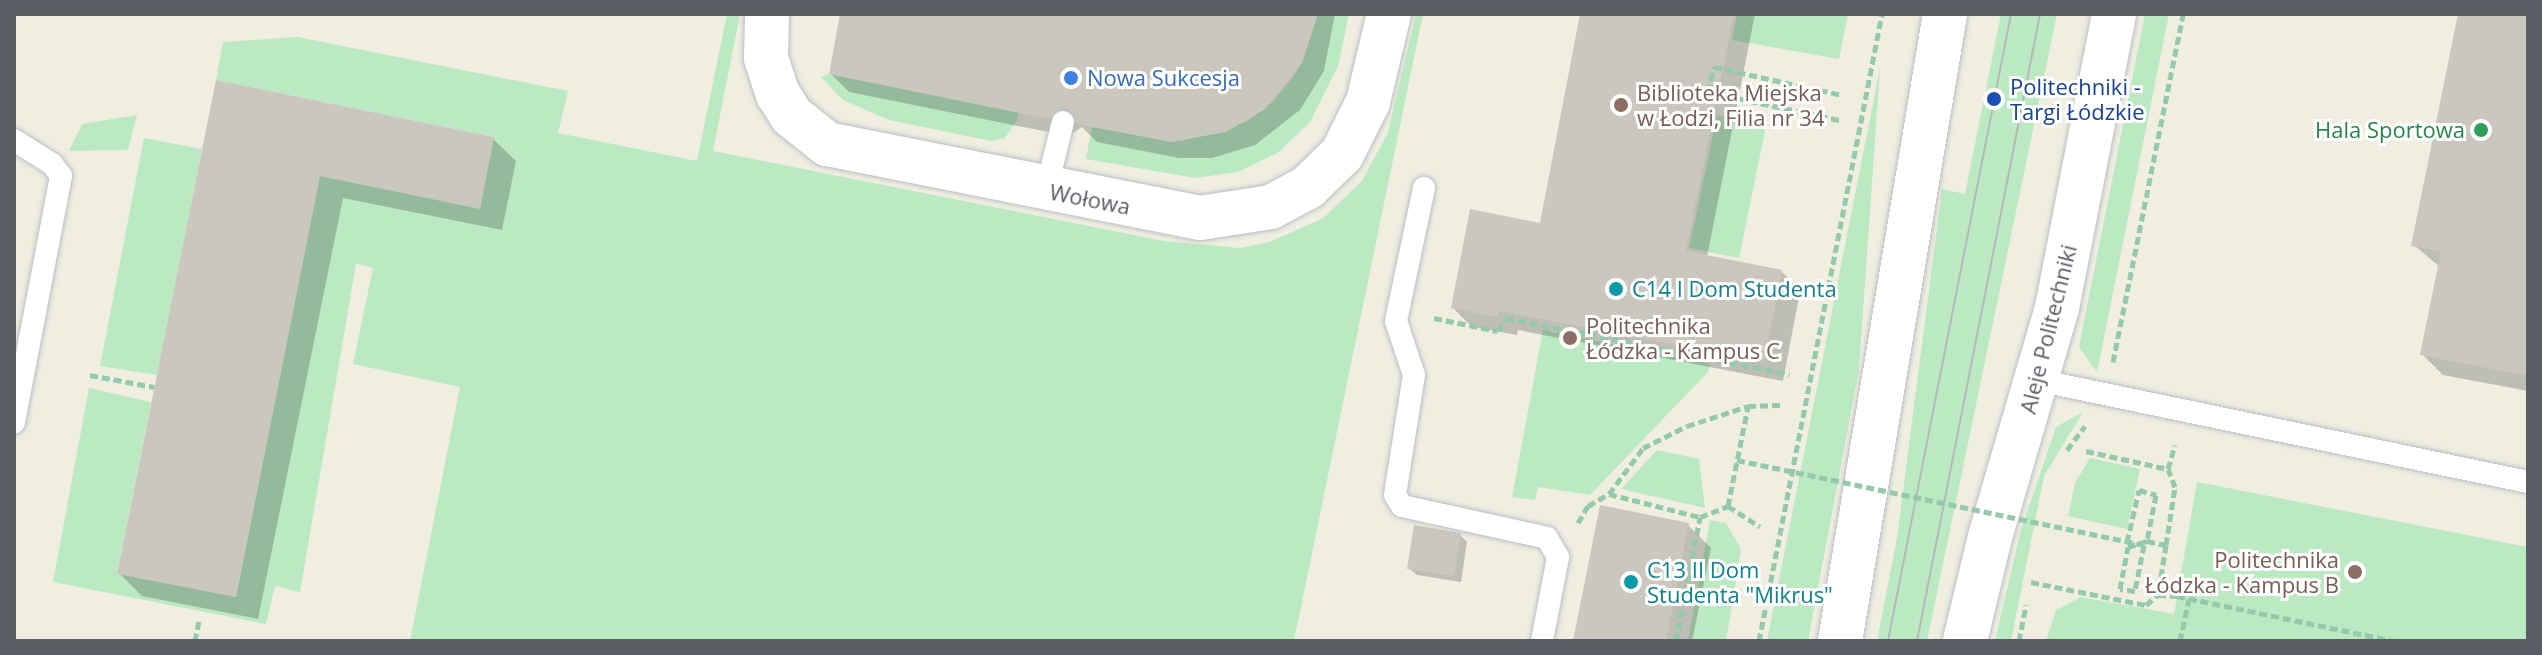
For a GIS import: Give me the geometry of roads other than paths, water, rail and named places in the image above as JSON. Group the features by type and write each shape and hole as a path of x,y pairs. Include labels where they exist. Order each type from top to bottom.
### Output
{"main road":[{"name":"Wołowa","path":"767,14 769,73 792,116 810,134 847,151 1200,218 1251,214 1292,197 1323,174 1352,137 1368,102 1389,14"},
{"path":"1840,641 1945,14"},
{"name":"Aleje Politechniki","path":"1965,641 1990,537 2057,308 2114,14"}],"lane":[{"path":"1046,190 1063,122"},
{"path":"14,140 52,164 61,176 14,423"},
{"path":"1424,188 1396,321 1414,375 1395,495 1402,506 1547,538 1558,557 1542,641"},
{"path":"2037,380 2528,482"}],"tram line":[{"path":"1888,641 2011,14"},
{"path":"1917,641 2040,14"}],"place":[{"name":"Nowa Sukcesja","path":"1071,78"},
{"name":"Politechniki - Targi Łódzkie","path":"1994,99"},
{"name":"Biblioteka Miejska w Łodzi, Filia nr 34","path":"1621,105"},
{"name":"Hala Sportowa","path":"2481,130"},
{"name":"C14 I Dom Studenta","path":"1616,289"},
{"name":"Politechnika Łódzka - Kampus C","path":"1570,338"},
{"name":"Politechnika Łódzka - Kampus B","path":"2355,572"},
{"name":"C13 II Dom Studenta \"Mikrus\"","path":"1631,582"}]}
